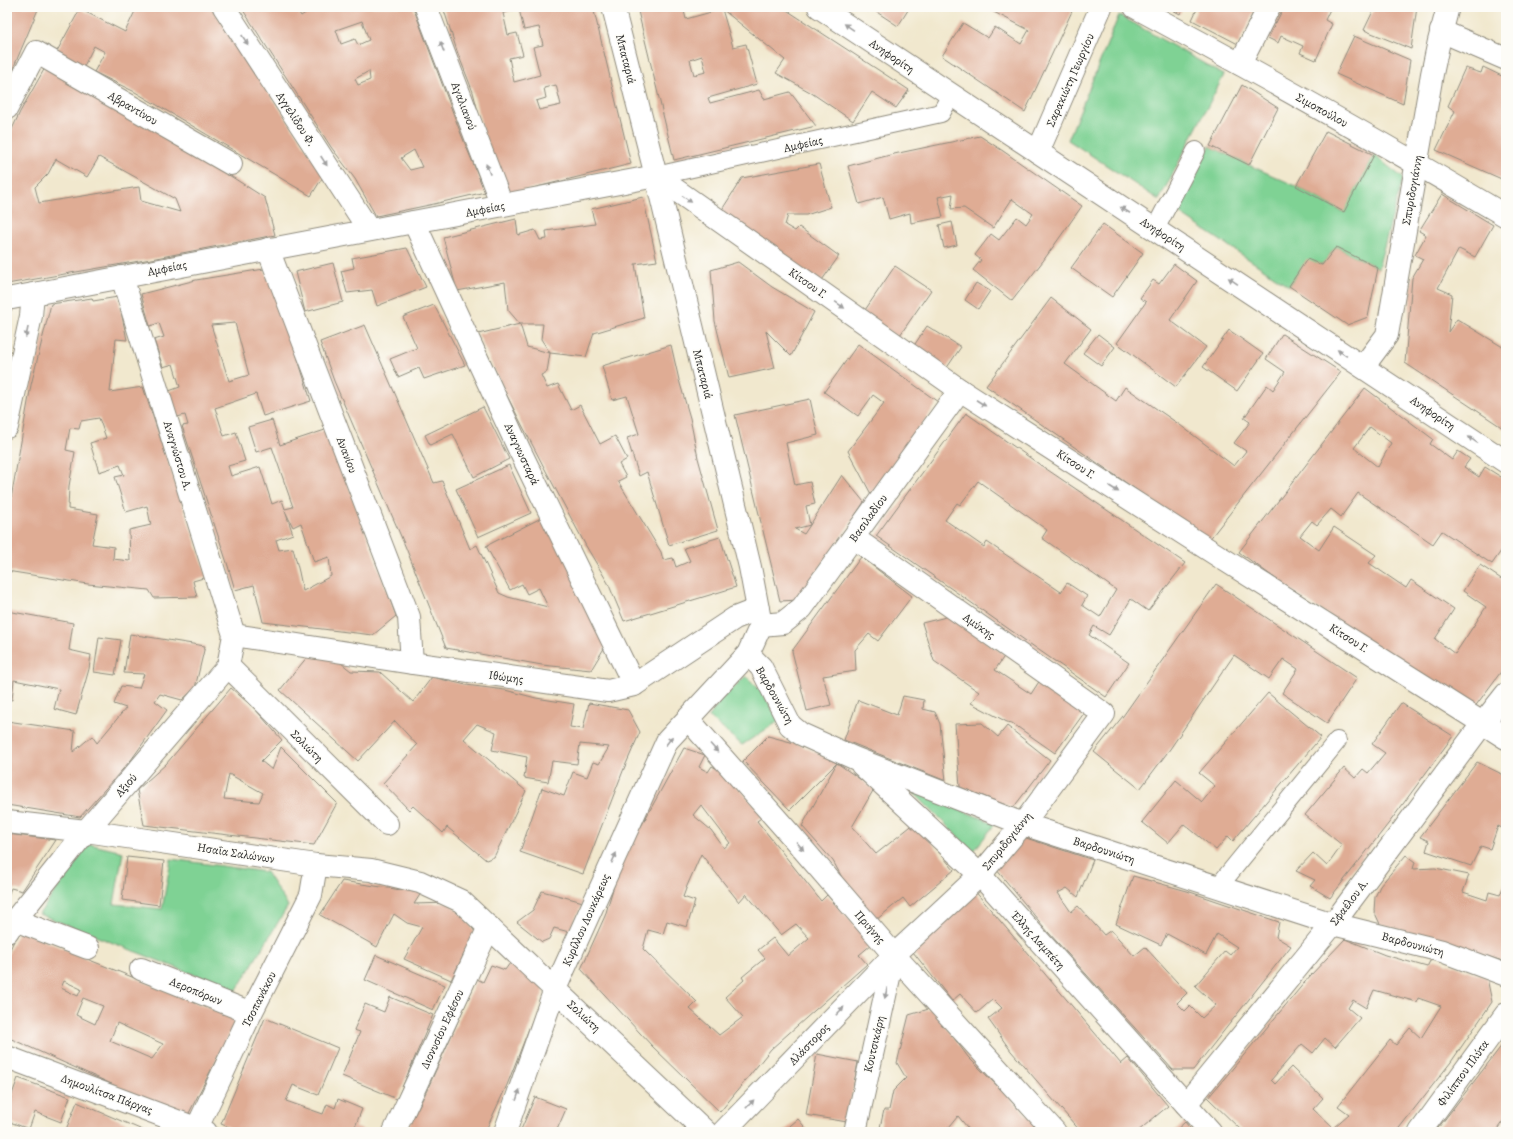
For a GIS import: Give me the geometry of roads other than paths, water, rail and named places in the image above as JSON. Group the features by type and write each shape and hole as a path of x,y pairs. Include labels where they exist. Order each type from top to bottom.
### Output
{"street":[{"name":"Αγγελίδου Φ.","path":"224,7 369,230"},
{"name":"Αγαλιανού","path":"426,7 502,205"},
{"name":"Μπαταριά","path":"613,7 656,176 750,567 759,617"},
{"name":"Ανηφορίτη","path":"819,7 1506,462"},
{"name":"Σαρακιώτη Γεωργίου","path":"1038,152 1101,7"},
{"name":"Σιμοπούλου","path":"1135,7 1240,64 1506,216"},
{"path":"1240,64 1269,7"},
{"name":"Σπυριδογιάννη","path":"1363,367 1387,335 1441,31 1448,7"},
{"path":"1441,31 1506,59"},
{"name":"Αβραντίνου","path":"7,108 36,52 231,164"},
{"name":"Αμφείας","path":"7,299 656,176 941,113 951,95"},
{"path":"1155,229 1196,151"},
{"name":"Κίτσου Γ.","path":"656,176 960,390 1506,738"},
{"name":"Αναγνωσταρά","path":"414,222 523,456 634,685"},
{"name":"Ανανίου","path":"268,249 408,617 412,663"},
{"name":"Αναγνώστου Α.","path":"122,277 234,635"},
{"path":"7,428 31,316 34,294"},
{"name":"Βασιλαδίου","path":"759,617 783,623 802,608 960,390"},
{"name":"Αμύκης","path":"854,538 1104,714"},
{"path":"688,719 748,654 759,617"},
{"name":"Ιθώμης","path":"234,635 412,663 608,691 634,685 735,618 759,617"},
{"name":"Αξιού","path":"11,926 86,831 228,666 234,635"},
{"name":"Βαρδουνιώτη","path":"748,654 761,667 790,725 801,734 854,758 1023,824 1333,924 1442,951 1506,975"},
{"name":"Σολιώτη","path":"228,666 387,824"},
{"name":"Σφαέλου Α.","path":"1186,1104 1333,924 1506,694"},
{"name":"Σπυριδογιάννη","path":"894,955 980,875 1023,824 1104,714"},
{"name":"Πριήνης","path":"688,719 894,955 1056,1132"},
{"name":"Κυρίλλου Λουκάρεως","path":"505,1132 555,989 667,741 688,719"},
{"path":"1218,887 1337,741"},
{"name":"Έλλης Λαμπέτη","path":"854,758 980,875 1211,1132"},
{"name":"Ησαΐα Σαλώνων","path":"7,822 86,831 316,865 371,870 420,882 462,901"},
{"name":"Τσοπανάκου","path":"199,1131 251,1013 311,895 316,865"},
{"name":"Σολιώτη","path":"462,901 706,1132"},
{"path":"11,926 88,948"},
{"name":"Διονυσίου Εφέσου","path":"394,1132 489,926"},
{"name":"Αλάστορος","path":"723,1132 894,955"},
{"name":"Κουτσικάρη","path":"855,1132 894,955"},
{"name":"Αεροπόρων","path":"141,969 251,1013"},
{"name":"Φιλίππου Πλύτα","path":"1420,1132 1506,1014"},
{"name":"Δημουλίτσα Πάργας","path":"7,1057 199,1131"}]}
